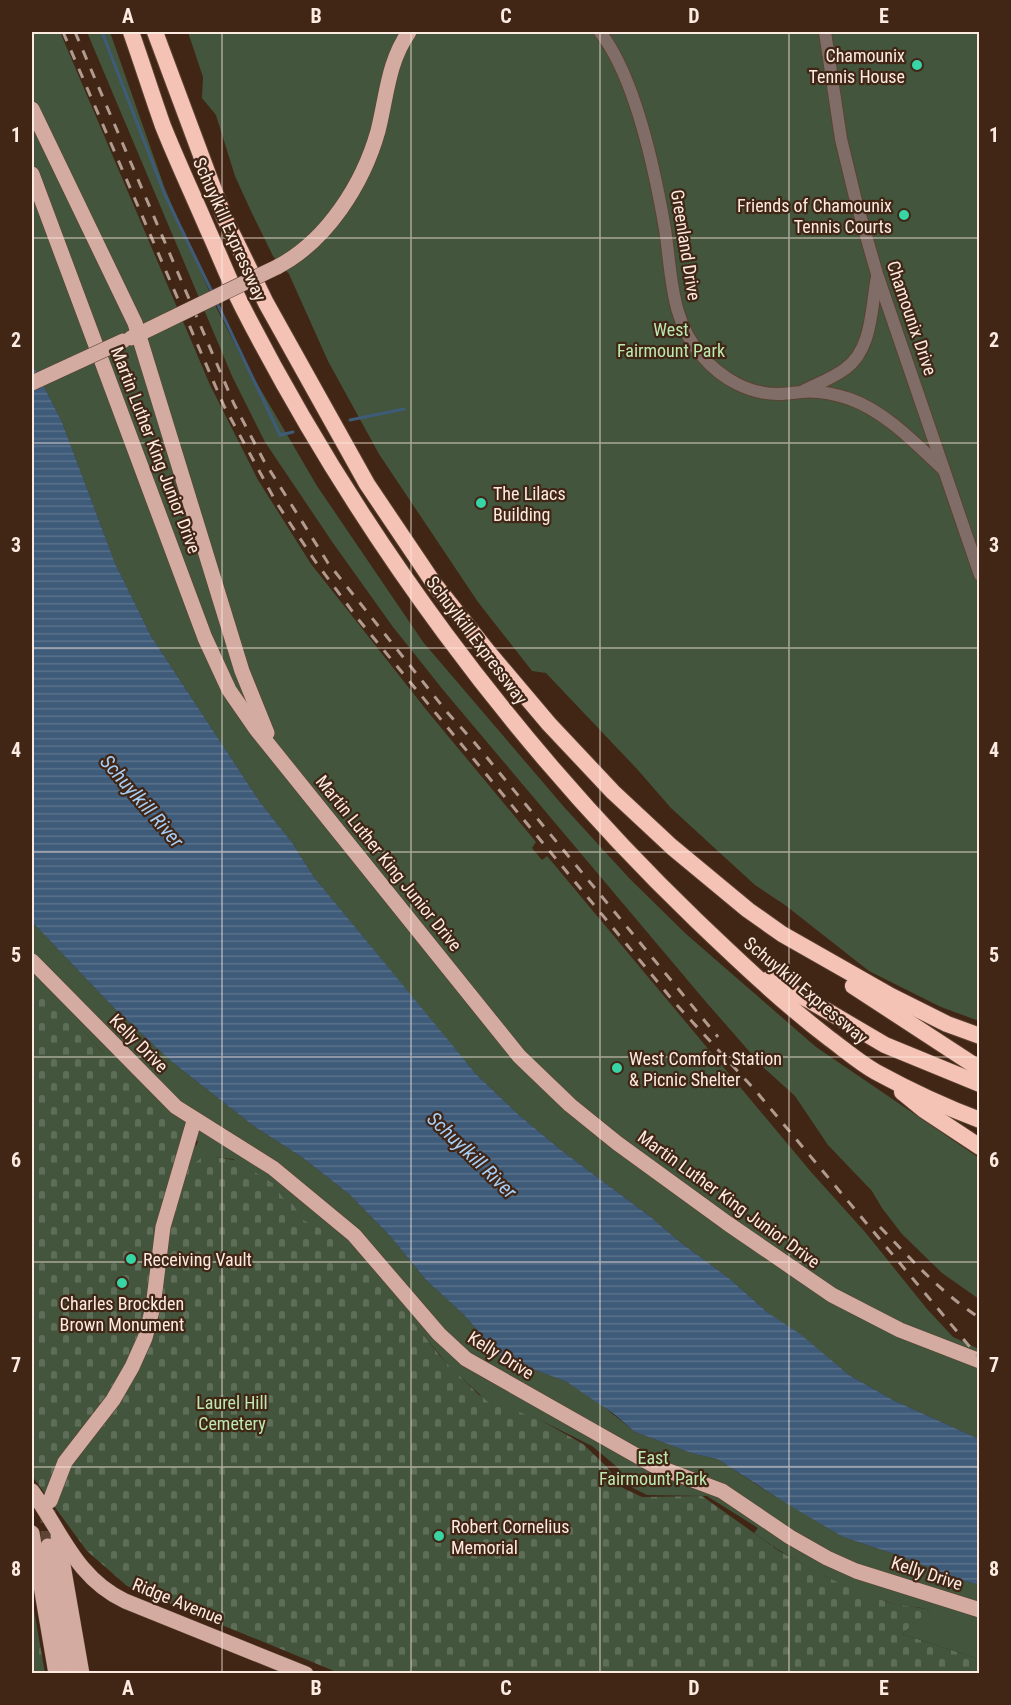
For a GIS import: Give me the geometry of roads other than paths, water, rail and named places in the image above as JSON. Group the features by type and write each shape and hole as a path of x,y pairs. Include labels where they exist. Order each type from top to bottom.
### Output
{"highway":[{"name":"Schuylkill Expressway","path":"131,32 164,127 241,305 313,434 356,504 435,618 527,738 618,842 744,966 813,1026 875,1071 980,1120"},
{"name":"Schuylkill Expressway","path":"155,32 224,217 266,303 367,484 435,585 518,689 581,760 649,826 697,868 782,934 919,1011 980,1036"},
{"path":"782,934 874,1000 980,1069"},
{"path":"744,966 812,1002 885,1045 980,1084"},
{"path":"875,1071 924,1110 980,1147"}],"main road":[{"path":"32,383 277,267 296,256 314,241 340,209 360,176 378,130 391,65 400,45 410,32"},
{"path":"32,109 139,334 242,671 276,753"},
{"name":"Martin Luther King Junior Drive","path":"32,174 205,638 229,690 244,713 519,1056 570,1105 610,1137 753,1241 832,1295 900,1330 980,1361"},
{"path":"229,690 242,680 242,671"},
{"name":"Kelly Drive","path":"32,962 168,1100 194,1120 273,1168 342,1224 363,1245 439,1334 466,1359 653,1465 722,1491 790,1537 827,1558 856,1571 980,1610"},
{"path":"42,1496 68,1448 124,1379 136,1359 148,1328 155,1294 163,1227 194,1120"},
{"name":"Ridge Avenue","path":"42,1496 57,1533"},
{"name":"Ridge Avenue","path":"32,1508 43,1523 57,1533 100,1587 125,1601 306,1674"},
{"path":"57,1533 82,1674"},
{"path":"40,1539 57,1674"},
{"path":"40,1539 64,1674"},
{"path":"40,1539 70,1674"},
{"path":"67,1589 75,1578 88,1574"}],"street":[{"name":"Greenland Drive","path":"600,32 612,49 624,75 645,139 662,214 677,312 686,334 709,364 737,384 759,392 829,394 861,403 892,424 944,470"},
{"name":"Chamounix Drive","path":"825,32 842,139 856,201 877,274 980,575"},
{"name":"Greenland Drive","path":"802,392 846,369 861,352 868,330 877,274"}],"water":[{"name":"Schuylkill River","path":"32,363 62,422 115,563 151,636 260,802 291,841 314,877 476,1074 519,1115 561,1150 730,1279 767,1312 800,1334 849,1375 893,1400 979,1439 979,1585 843,1537 717,1459 694,1454 635,1432 614,1414 567,1382 501,1357 464,1315 426,1280 390,1236 350,1195 303,1158 255,1127 172,1062 116,1010 32,922"}],"waterway":[{"path":"102,32 165,195 213,294"},
{"path":"217,303 280,435 293,432"},
{"path":"350,420 404,409"}],"tunnel":[{"path":"48,1510 48,1546"}],"railway":[{"path":"63,32 224,406 276,502 315,561 358,619 675,1003 755,1090 980,1359"},
{"path":"75,32 234,404 264,461 328,563 447,712 718,1037"},
{"path":"880,1227 940,1287 980,1318"}],"place":[{"name":"Chamounix Tennis House","path":"917,65"},
{"name":"Friends of Chamounix Tennis Courts","path":"904,215"},
{"name":"The Lilacs Building","path":"481,503"},
{"name":"West Comfort Station & Picnic Shelter","path":"617,1068"},
{"name":"Receiving Vault","path":"131,1259"},
{"name":"Charles Brockden Brown Monument","path":"122,1283"},
{"name":"Robert Cornelius Memorial","path":"439,1536"}],"park label":[{"name":"West Fairmount Park","path":"671,339"},
{"name":"Laurel Hill Cemetery","path":"232,1412"},
{"name":"East Fairmount Park","path":"653,1467"}]}
